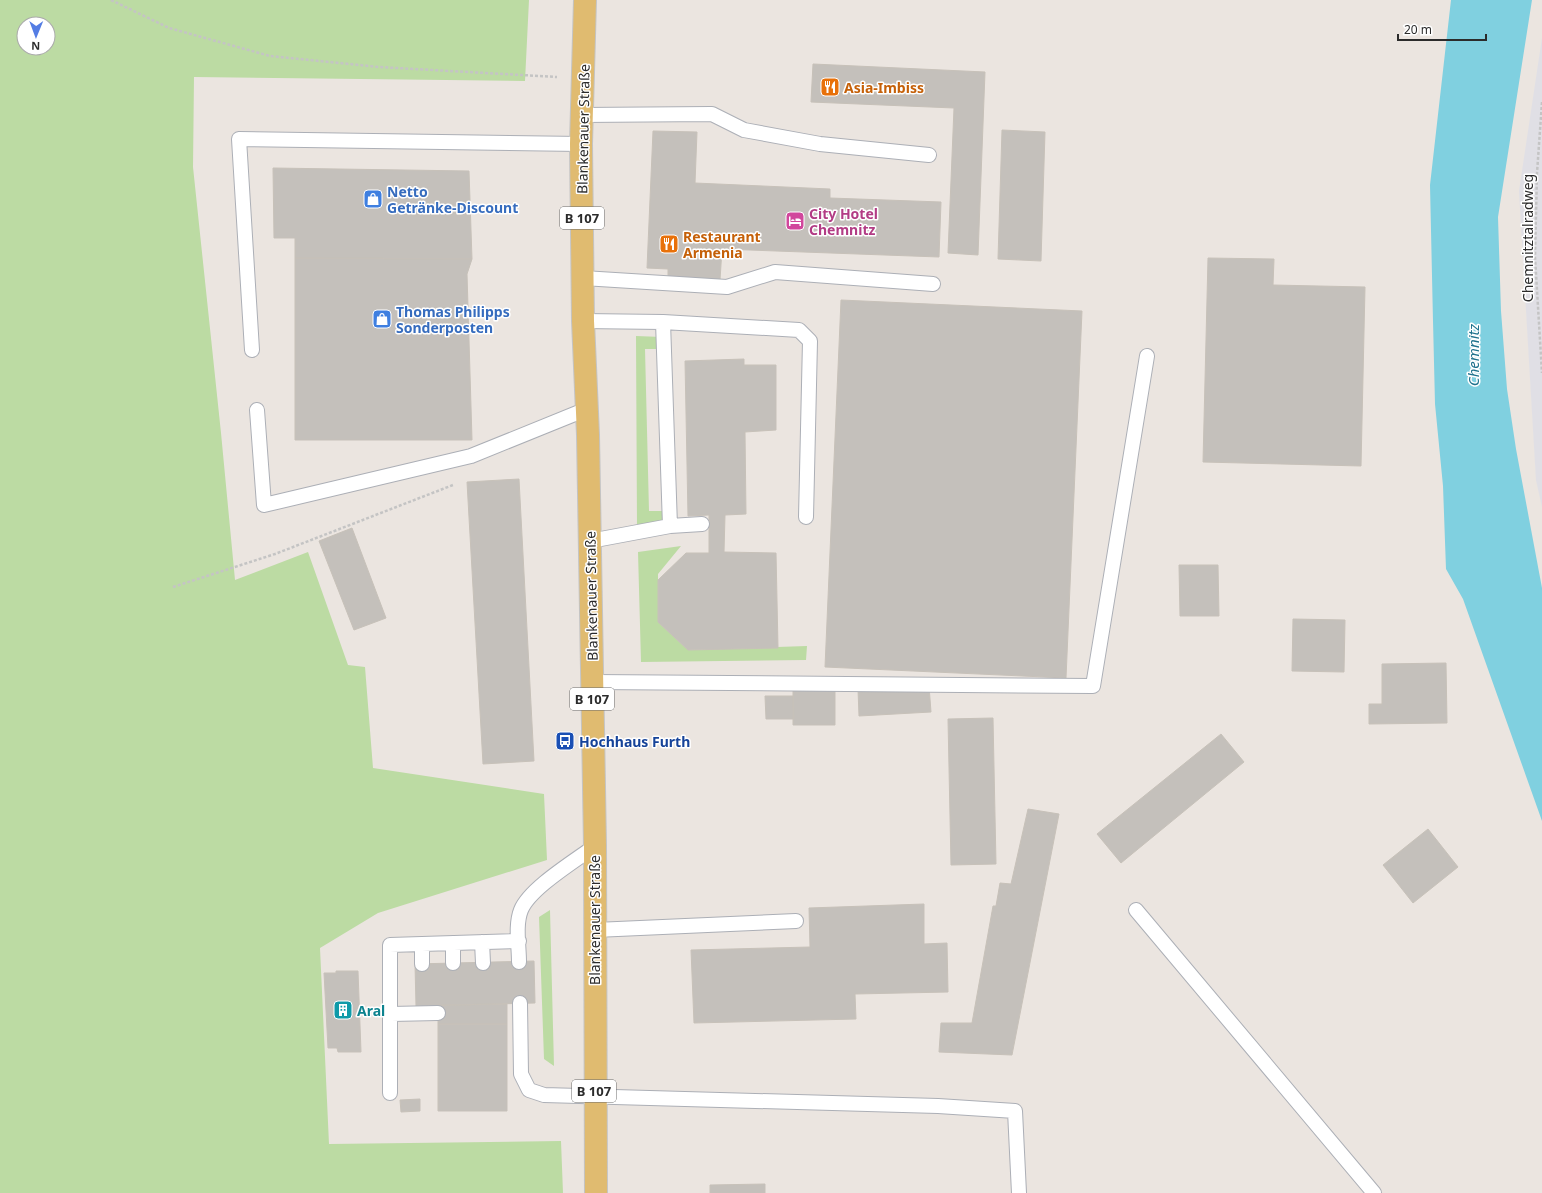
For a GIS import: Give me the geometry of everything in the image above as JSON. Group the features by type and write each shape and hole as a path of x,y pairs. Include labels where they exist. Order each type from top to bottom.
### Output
{"main road":[{"name":"Blankenauer Straße","path":"585,0 582,115 583,321 587,409 595,846 594,1096 596,1193"}],"lane":[{"path":"582,115 712,114 744,130 812,143 930,155"},
{"path":"252,350 239,139 582,144"},
{"path":"583,278 727,287 775,272 932,284"},
{"path":"583,321 664,322 799,330 810,341 806,517"},
{"path":"664,322 670,526"},
{"path":"592,682 1093,686 1147,356"},
{"path":"257,410 264,505 471,456 587,409"},
{"path":"590,541 670,526 702,524"},
{"path":"519,962 519,923 522,910 537,889 595,846"},
{"path":"1136,910 1372,1192"},
{"path":"594,930 796,921"},
{"path":"390,1093 390,945 518,941"},
{"path":"482,942 483,963"},
{"path":"453,943 453,963"},
{"path":"422,944 422,964"},
{"path":"391,1014 422,1009 438,1013"},
{"path":"515,1009 520,1074 529,1090 544,1096 594,1096 938,1106 1015,1111 1019,1193"}],"path":[{"path":"111,0 169,28 270,56 379,67 584,78"},
{"name":"Chemnitztalradweg","path":"1542,102 1537,173 1535,257 1542,373"},
{"path":"173,587 275,554 459,483"}],"shaded area":[{"path":"1542,38 1542,507 1536,480 1519,191"}],"green space":[{"path":"0,0 529,0 525,81 194,77 193,167 235,580 308,552 348,665 365,667 373,768 544,794 547,860 378,913 320,948 329,1144 561,1141 563,1193 0,1193"},
{"path":"636,336 662,337 662,349 645,349 649,511 666,511 666,524 637,527"},
{"path":"681,546 658,574 658,622 688,650 807,646 806,660 641,662 638,552"},
{"path":"550,910 554,1066 544,1059 539,917"}],"water":[{"name":"Chemnitz","path":"1451,0 1532,0 1498,217 1501,311 1507,389 1516,449 1542,588 1542,821 1463,599 1446,569 1443,486 1435,404 1430,185"}],"building":[{"path":"813,64 985,72 978,255 948,253 954,108 811,102"},
{"path":"1002,130 1045,132 1041,261 998,259"},
{"name":"City Hotel Chemnitz","path":"653,131 697,132 695,183 830,189 830,198 941,202 939,257 722,249 720,280 668,278 668,269 647,268"},
{"path":"273,168 469,171 472,259 295,258 295,238 274,238"},
{"name":"Thomas Philipps Sonderposten","path":"295,258 472,259 467,274 472,440 295,440"},
{"path":"1208,258 1274,259 1273,285 1365,287 1361,466 1203,462"},
{"path":"841,300 1082,311 1066,678 825,667"},
{"path":"744,359 744,365 776,365 776,430 745,432 746,514 725,515 724,552 776,553 778,648 688,650 658,622 658,580 686,553 709,553 709,515 688,516 685,361"},
{"path":"519,479 534,761 483,764 467,482"},
{"path":"352,528 386,618 354,630 319,541"},
{"path":"1179,565 1218,565 1219,616 1180,616"},
{"path":"1293,619 1345,620 1344,672 1292,671"},
{"path":"1446,663 1447,723 1369,724 1369,704 1382,704 1382,664"},
{"path":"929,686 931,712 859,716 858,689"},
{"path":"793,690 835,690 835,725 793,725"},
{"path":"765,696 793,696 794,719 766,719"},
{"path":"993,718 996,864 951,865 948,719"},
{"path":"1221,734 1244,762 1121,863 1097,834"},
{"path":"1028,809 1059,814 1012,1055 939,1052 941,1023 972,1023 993,906 996,906 1000,883 1011,884"},
{"path":"1428,829 1458,867 1413,903 1383,865"},
{"path":"924,904 924,944 947,943 948,992 855,994 856,1019 694,1023 691,950 810,947 809,908"},
{"path":"534,961 535,1003 416,1006 415,964"},
{"name":"Aral","path":"336,971 358,971 361,1052 338,1052 337,1048 328,1048 324,973 336,973"},
{"path":"507,1004 507,1024 438,1024 438,1005"},
{"path":"438,1024 507,1024 507,1111 438,1111"},
{"path":"420,1099 420,1111 401,1112 400,1100"},
{"path":"765,1184 765,1193 710,1193 710,1185"}],"place":[{"name":"Asia-Imbiss","path":"830,87"},
{"name":"Netto Getränke-Discount","path":"373,199"},
{"name":"City Hotel Chemnitz","path":"795,221"},
{"name":"Restaurant Armenia","path":"669,244"},
{"name":"Thomas Philipps Sonderposten","path":"382,319"},
{"name":"Hochhaus Furth","path":"565,741"},
{"name":"Aral","path":"343,1010"}]}
